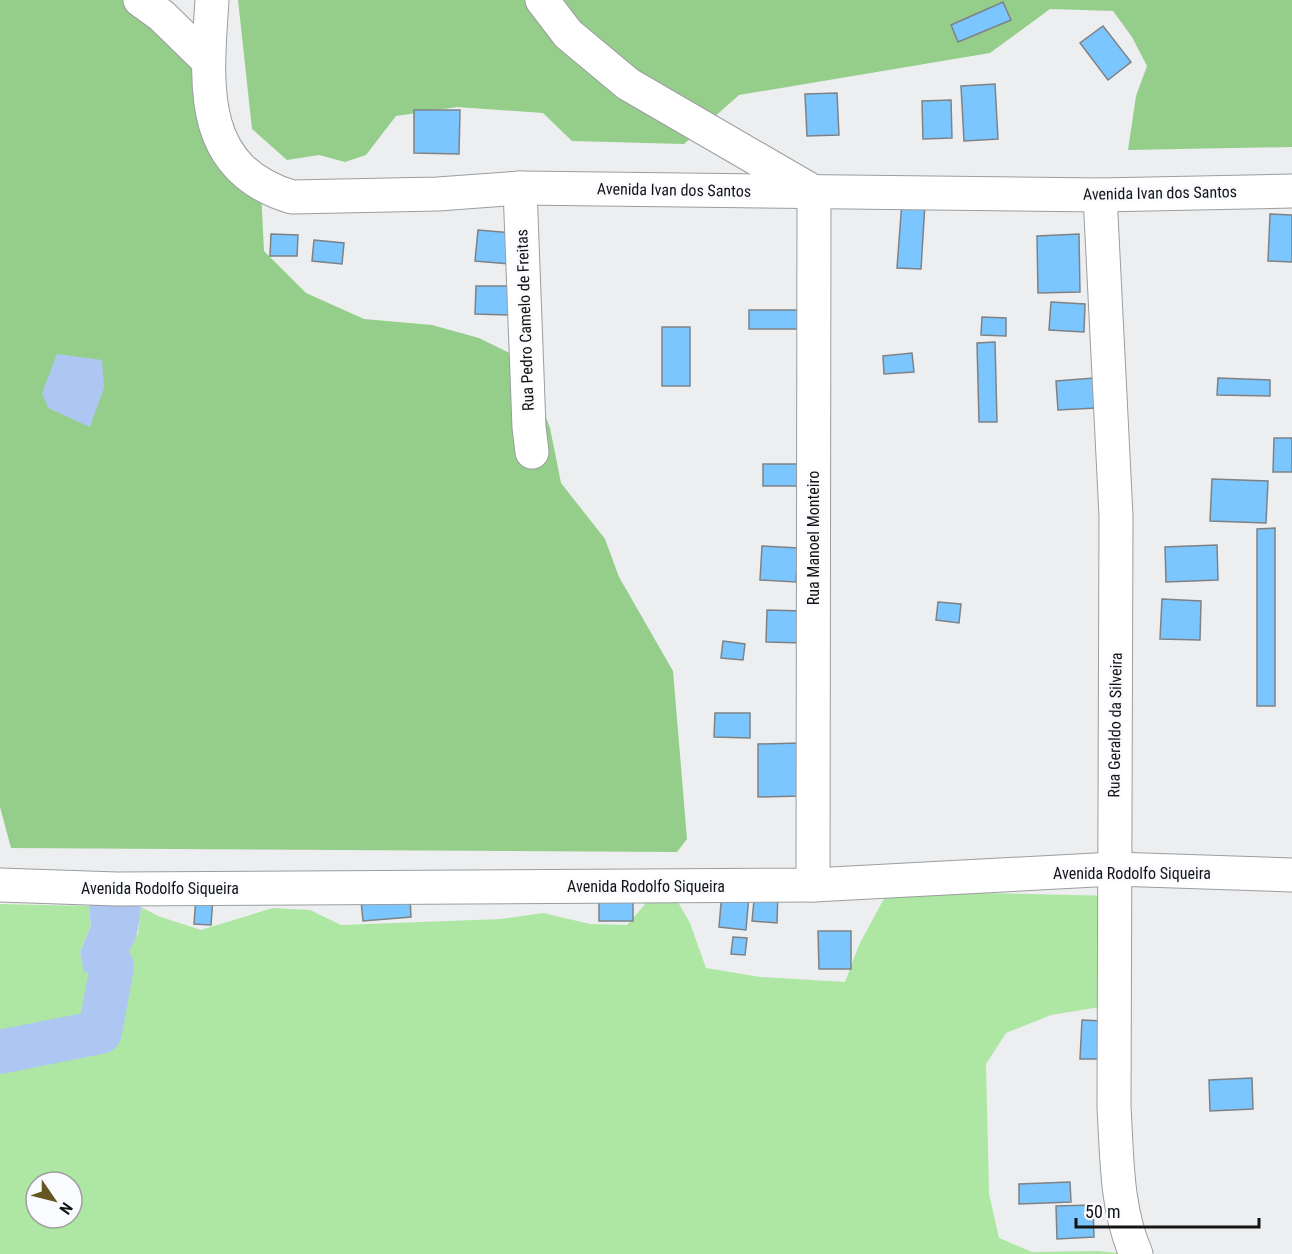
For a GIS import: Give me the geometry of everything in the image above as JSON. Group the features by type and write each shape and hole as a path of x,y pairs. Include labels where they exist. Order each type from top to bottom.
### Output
{"street":[{"path":"140,0 162,16 207,60"},
{"name":"Avenida Ivan dos Santos","path":"212,0 207,60 210,93 222,145 233,162 250,177 273,191 292,197 438,194 520,188 1100,195 1292,191"},
{"path":"542,0 568,34 628,84 814,192"},
{"name":"Rua Pedro Camelo de Freitas","path":"520,188 529,427 532,452"},
{"name":"Rua Manoel Monteiro","path":"813,885 814,192"},
{"name":"Rua Geraldo da Silveira","path":"1100,195 1116,516 1114,1107 1121,1199 1127,1233 1136,1254"},
{"name":"Avenida Rodolfo Siqueira","path":"0,885 117,889 813,885 1114,869 1292,875"}],"green space":[{"path":"0,0 150,0 204,79 261,190 264,251 306,293 364,319 432,325 479,338 524,360 550,428 561,483 605,539 619,577 673,671 687,839 677,852 11,848 0,807"},
{"path":"238,0 1292,0 1292,147 1128,150 1136,96 1147,66 1132,37 1113,11 1050,9 990,53 739,95 684,144 572,141 543,113 457,107 396,116 366,155 345,162 319,155 287,160 252,129"},
{"path":"888,891 1117,896 1100,1007 1051,1015 1006,1033 986,1064 989,1194 999,1238 1032,1252 1098,1251 1126,1254 0,1254 0,904 89,906 91,926 80,952 85,973 138,934 141,907 158,916 201,930 273,908 310,910 341,925 501,919 543,913 590,924 627,925 647,902 675,897 690,923 706,968 760,977 845,982 859,945"}],"water":[{"path":"57,354 102,360 104,388 90,427 48,408 42,393"},
{"path":"118,896 141,907 133,945 120,960 84,973 80,952 91,926 89,906"}],"building":[{"path":"1003,2 1011,20 958,42 951,25"},
{"path":"1103,26 1131,62 1108,80 1080,43"},
{"path":"995,84 998,139 964,141 961,86"},
{"path":"837,93 839,135 807,136 805,94"},
{"path":"951,100 952,138 923,139 922,101"},
{"path":"414,110 460,110 459,154 414,153"},
{"path":"902,201 925,203 921,269 897,268"},
{"path":"1270,214 1292,215 1292,262 1268,261"},
{"path":"478,230 513,233 510,264 475,261"},
{"path":"271,234 298,235 297,256 270,256"},
{"path":"1079,234 1080,292 1038,293 1037,236"},
{"path":"314,240 344,243 342,264 312,261"},
{"path":"476,286 510,286 509,315 475,314"},
{"path":"1051,302 1085,304 1084,332 1049,330"},
{"path":"749,310 804,310 804,329 749,329"},
{"path":"982,317 1006,318 1006,336 981,335"},
{"path":"662,327 690,327 690,386 662,386"},
{"path":"995,342 997,422 979,422 977,343"},
{"path":"912,353 914,372 884,374 883,356"},
{"path":"1094,378 1096,408 1058,410 1056,381"},
{"path":"1218,378 1270,380 1270,396 1217,395"},
{"path":"1274,438 1292,438 1292,472 1273,472"},
{"path":"763,464 797,464 797,486 763,486"},
{"path":"1212,479 1268,481 1266,523 1210,521"},
{"path":"1275,528 1275,706 1257,706 1257,529"},
{"path":"1217,545 1218,580 1166,582 1165,547"},
{"path":"762,546 798,548 796,582 760,580"},
{"path":"1162,599 1201,601 1200,640 1160,639"},
{"path":"938,602 961,604 959,623 936,620"},
{"path":"767,610 804,611 803,643 766,642"},
{"path":"723,641 745,644 743,660 721,658"},
{"path":"715,713 750,713 750,738 714,737"},
{"path":"800,743 800,796 758,797 758,744"},
{"path":"755,890 778,891 777,923 752,921"},
{"path":"722,892 749,895 746,930 719,927"},
{"path":"196,897 213,897 211,925 194,924"},
{"path":"410,898 411,917 363,921 361,901"},
{"path":"599,899 633,899 633,921 599,921"},
{"path":"818,931 851,931 851,969 819,969"},
{"path":"733,937 747,938 745,955 731,954"},
{"path":"1082,1020 1103,1021 1101,1059 1080,1059"},
{"path":"1252,1078 1253,1109 1210,1111 1209,1080"},
{"path":"1070,1182 1071,1202 1019,1204 1019,1184"},
{"path":"1093,1205 1094,1237 1057,1239 1056,1206"}],"waterway":[{"path":"0,1052 100,1032 112,966"}]}
